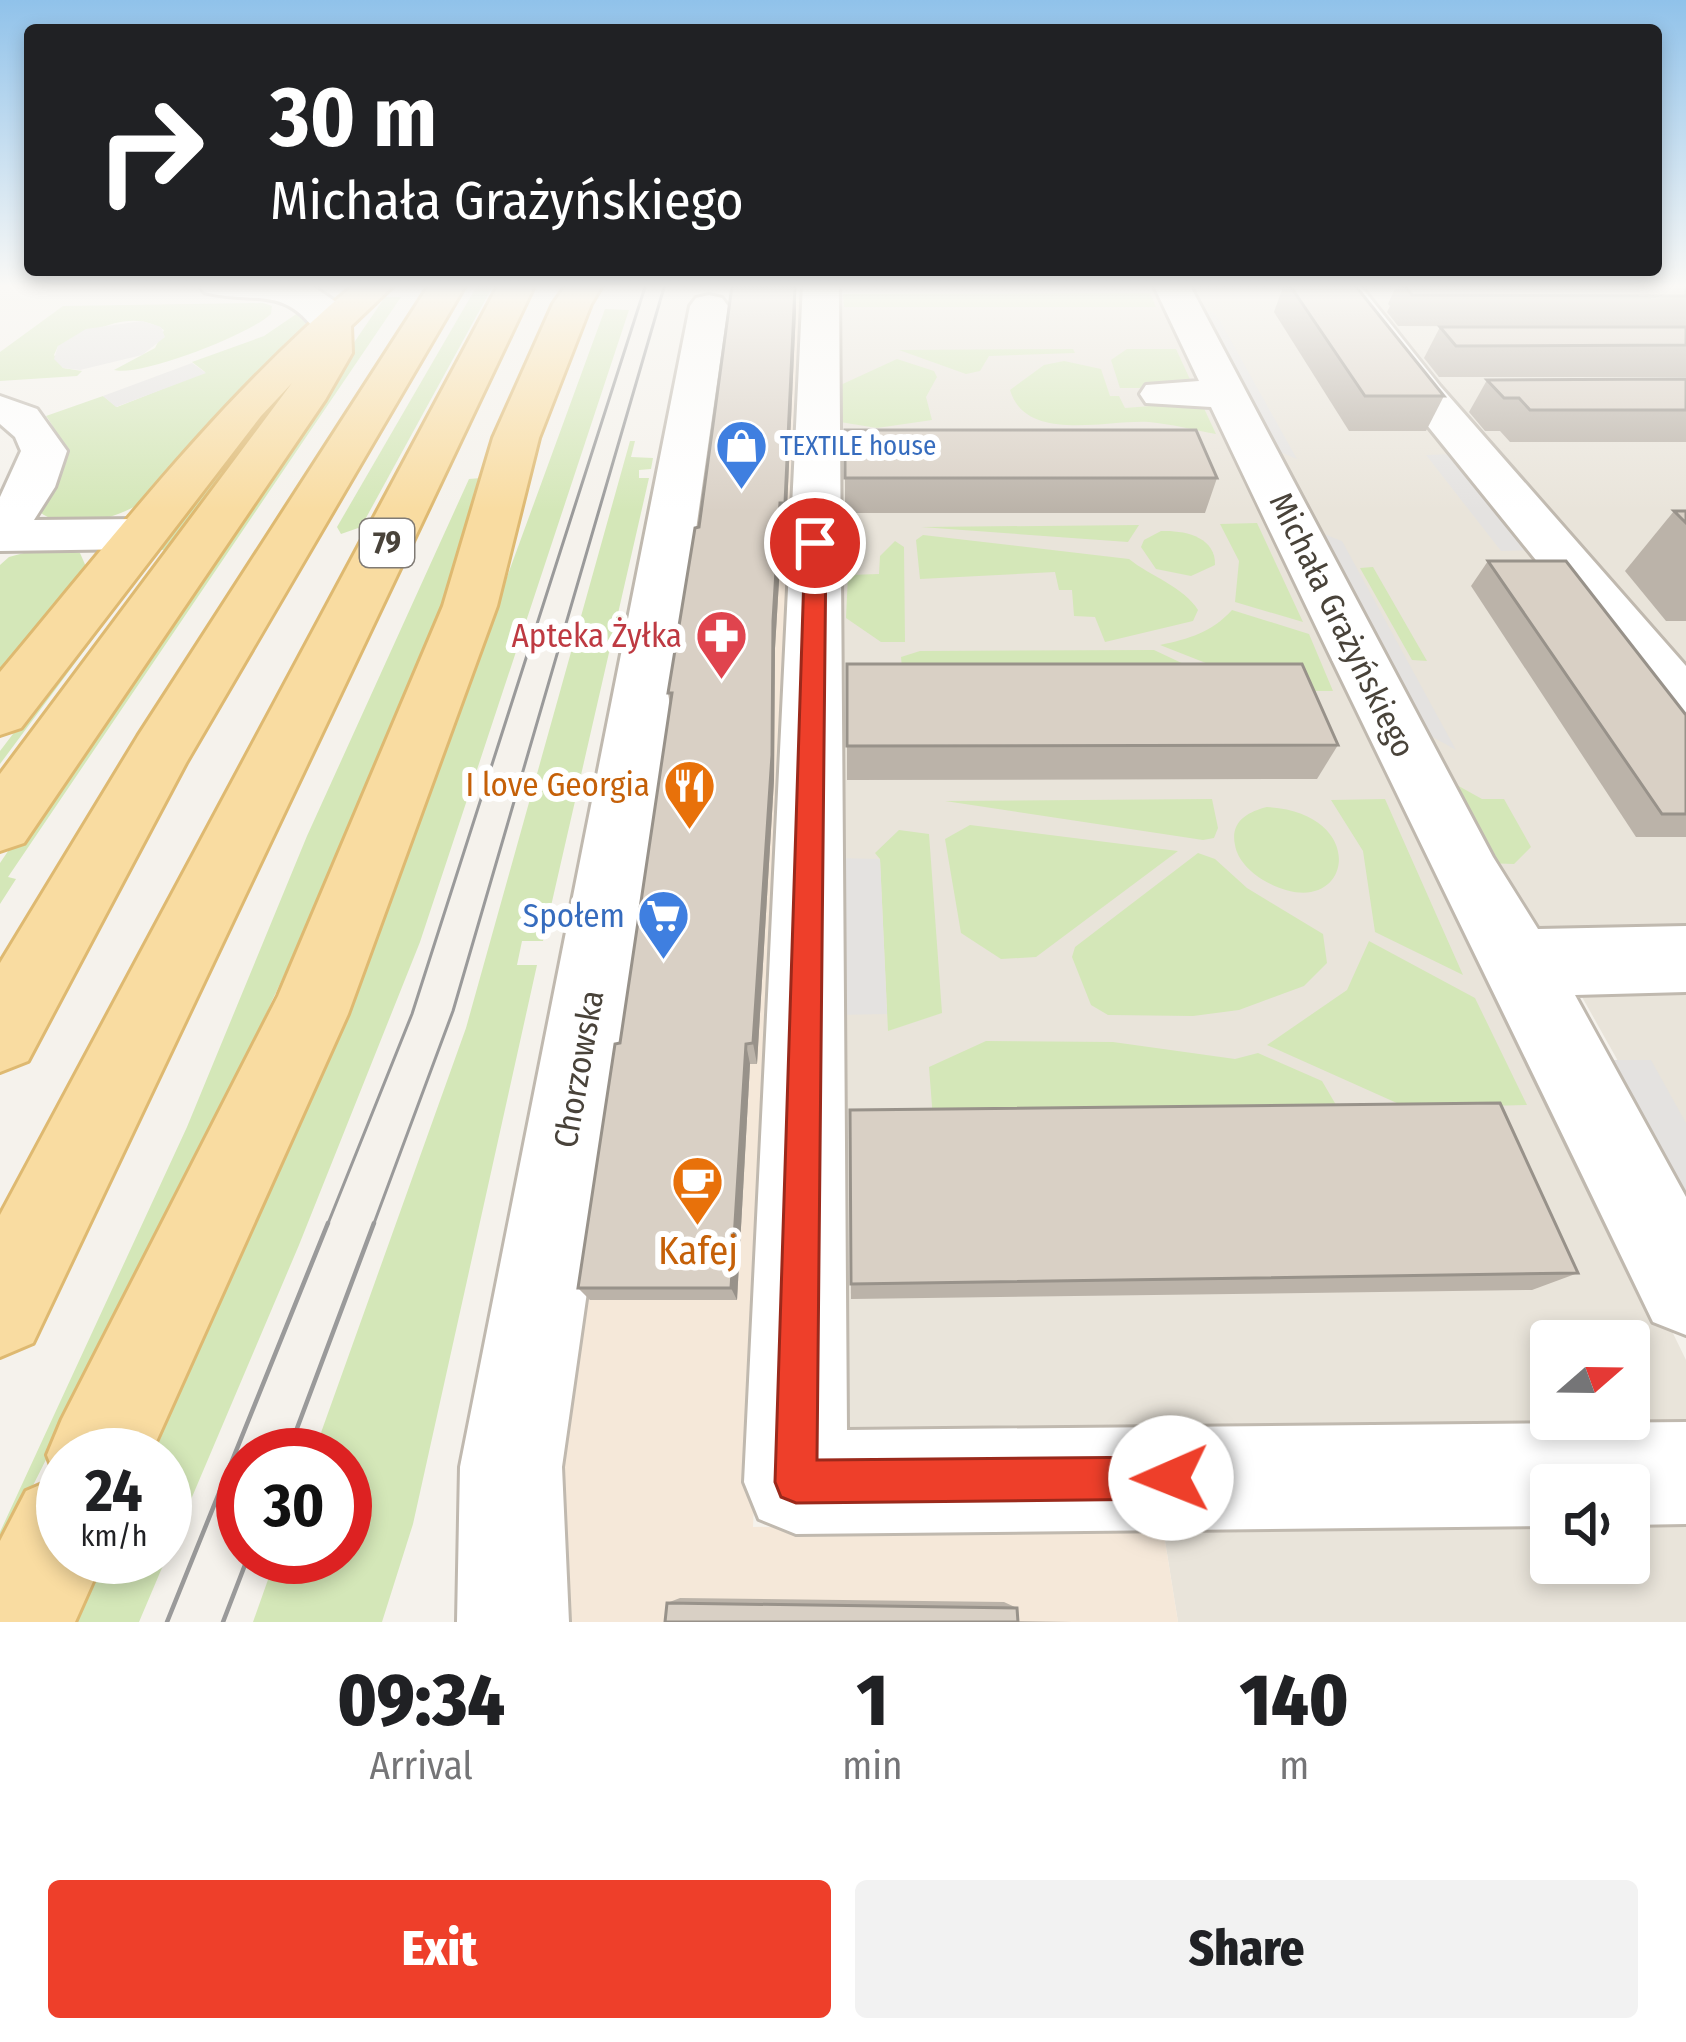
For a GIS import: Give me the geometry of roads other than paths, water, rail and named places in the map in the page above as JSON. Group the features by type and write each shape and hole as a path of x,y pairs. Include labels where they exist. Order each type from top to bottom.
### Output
{"main road":[{"path":"0,713 141,534 246,407 292,360"},
{"path":"0,824 328,360"},
{"name":"79","path":"0,1035 160,752 401,360"},
{"name":"79","path":"0,1310 479,360"},
{"path":"111,1428 309,1014 470,605 516,438 551,360"},
{"path":"18,1622 36,1584"}],"street":[{"name":"Chorzowska","path":"513,1622 512,1467 700,360"},
{"path":"819,360 796,1482 1686,1473"},
{"name":"Michała Grażyńskiego","path":"1210,360 1468,877 1518,963 1686,1288"},
{"path":"1398,360 1662,646 1686,705"},
{"path":"1161,394 1227,394"},
{"path":"1425,394 1485,394"},
{"path":"0,409 36,431 44,451 31,487 0,536"},
{"path":"0,536 141,534"},
{"path":"1518,963 1686,959"}],"tram line":[{"path":"327,1226 412,1014 622,360"},
{"path":"373,1226 453,1011 643,360"},
{"path":"167,1622 328,1223"},
{"path":"297,1428 374,1223"},
{"path":"223,1622 238,1584"}],"place":[{"name":"TEXTILE house","path":"741,492"},
{"name":"Apteka Żyłka","path":"721,682"},
{"name":"I love Georgia","path":"689,831"},
{"name":"Społem","path":"664,962"},
{"name":"Kafej","path":"698,1227"}]}
